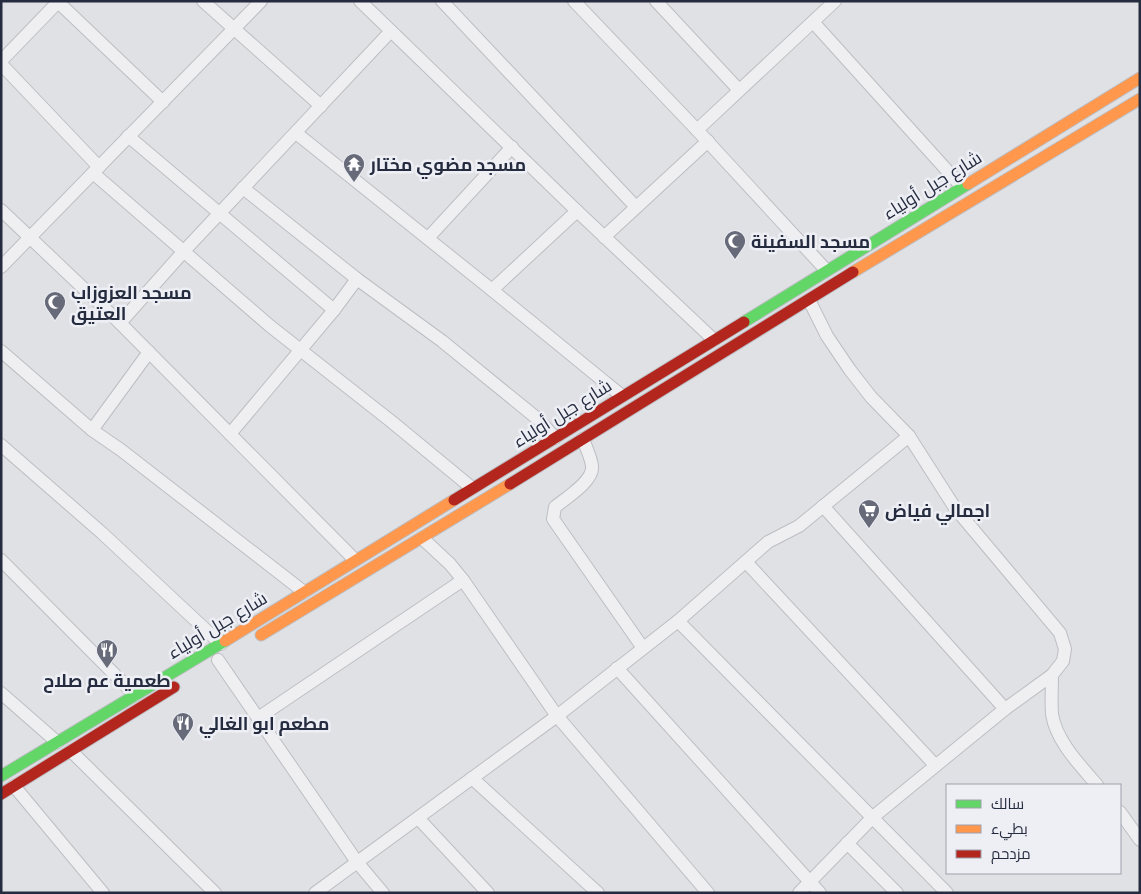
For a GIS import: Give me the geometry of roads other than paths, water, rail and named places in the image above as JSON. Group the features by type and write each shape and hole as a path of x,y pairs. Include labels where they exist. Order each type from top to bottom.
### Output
{"main road":[{"name":"شارع جبل أولياء","path":"1,776 135,695 219,656 278,608 1140,78"},
{"name":"شارع جبل أولياء","path":"252,640 422,538 1140,98"},
{"path":"278,608 286,620"},
{"name":"شارع جبل أولياء","path":"1,794 186,680"}],"street":[{"path":"203,1 321,106"},
{"path":"1,267 261,1"},
{"path":"360,1 576,211 714,340"},
{"path":"442,1 636,206"},
{"path":"574,1 697,130 826,270"},
{"path":"656,1 739,90"},
{"path":"162,102 58,2 1,62 96,170 184,251 270,326 472,488"},
{"path":"697,130 832,2"},
{"path":"813,22 962,187"},
{"path":"120,323 184,251 392,31"},
{"path":"296,133 622,396"},
{"path":"128,136 334,310"},
{"path":"604,237 708,142"},
{"path":"428,238 512,147"},
{"path":"243,188 357,279 442,341 538,420 555,438"},
{"path":"1,210 120,323 355,560"},
{"path":"492,290 576,211"},
{"path":"230,434 334,310 357,279"},
{"path":"799,893 872,817 1005,709 1052,675 1063,661 1064,649 1060,633 955,508 909,436 871,397 850,370 827,336 809,300"},
{"path":"1,351 92,430 121,450 304,592"},
{"path":"92,430 149,352"},
{"path":"315,893 557,716 678,621 768,542 799,526 909,436"},
{"path":"583,439 593,467 590,476 556,507 553,519 643,648"},
{"path":"1,445 102,533 219,656 258,718 357,862 383,893"},
{"path":"823,506 1005,709"},
{"path":"422,538 450,564 463,580 557,716 708,893"},
{"path":"1,560 135,695"},
{"path":"746,562 935,765"},
{"path":"258,718 463,580"},
{"path":"678,621 947,893"},
{"path":"617,668 820,893"},
{"path":"1052,675 1052,715 1059,734 1074,757 1096,784"},
{"path":"1,693 57,742"},
{"path":"72,751 215,893"},
{"path":"472,778 598,893"},
{"path":"14,786 103,893"},
{"path":"1121,813 1140,840"},
{"path":"418,818 488,893"},
{"path":"847,843 897,893"}],"place":[{"name":"مسجد مضوي مختار","path":"354,183"},
{"name":"مسجد السفينة","path":"735,260"},
{"name":"مسجد العزوزاب العتيق","path":"55,321"},
{"name":"اجمالي فياض","path":"869,529"},
{"name":"طعمية عم صلاح","path":"107,669"},
{"name":"مطعم ابو الغالي","path":"183,742"}]}
